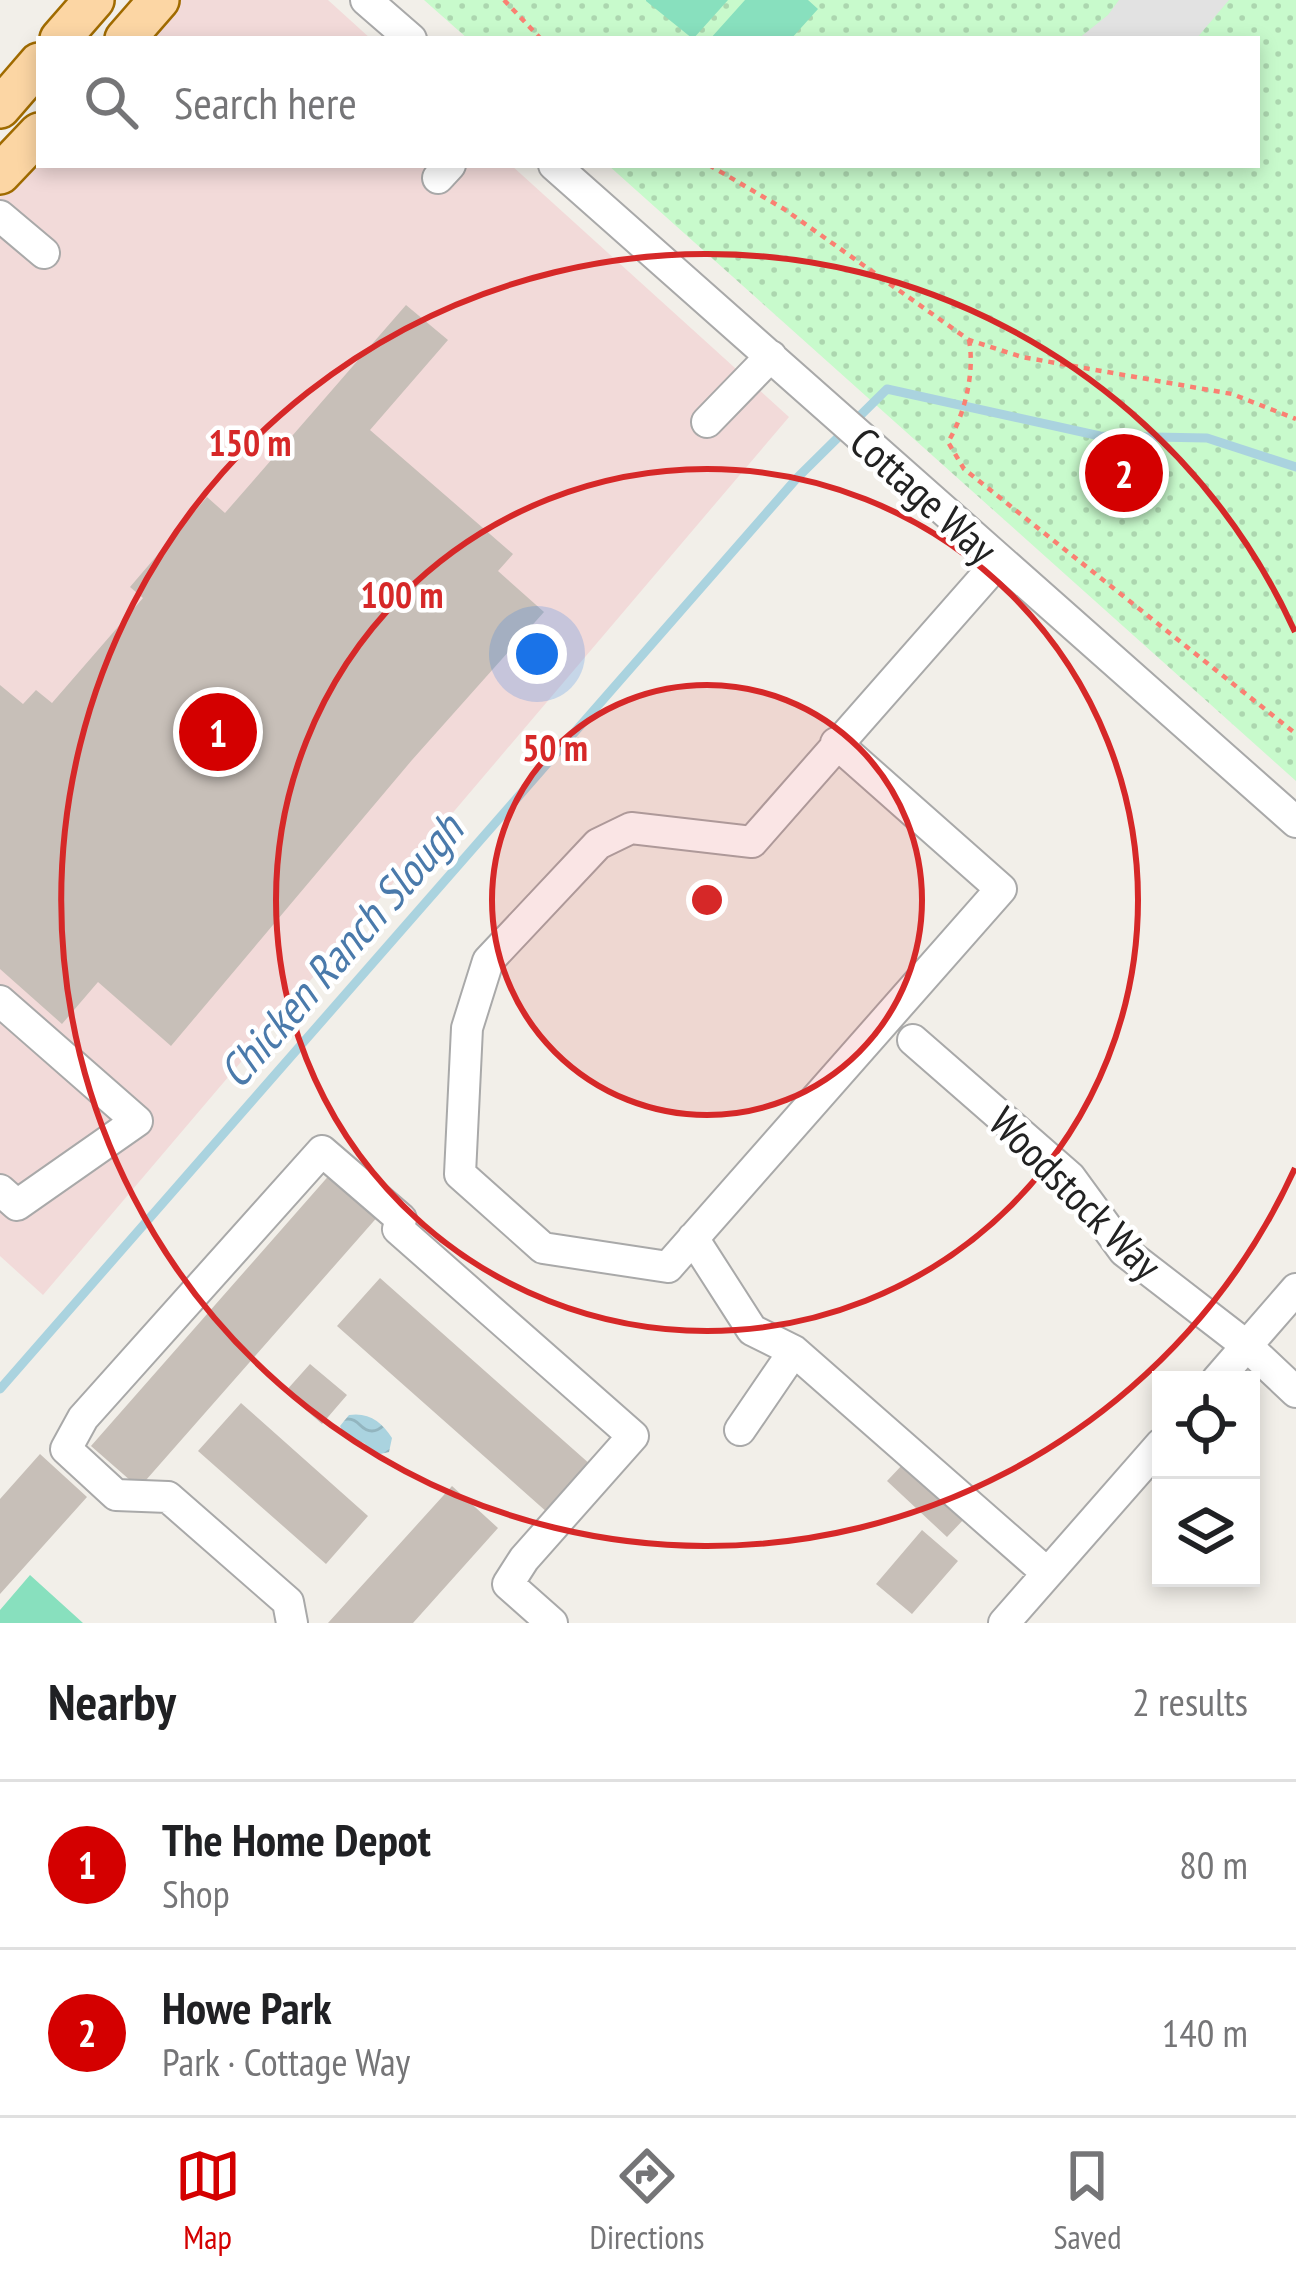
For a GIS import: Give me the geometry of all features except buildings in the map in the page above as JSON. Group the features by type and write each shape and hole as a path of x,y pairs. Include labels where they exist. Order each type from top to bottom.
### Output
{"main road":[{"path":"63,36 94,0"},
{"path":"128,36 159,0"},
{"path":"0,108 36,66"},
{"path":"0,174 36,137"}],"street":[{"path":"366,0 408,36"},
{"name":"Cottage Way","path":"557,168 1296,822"},
{"path":"0,216 44,253"},
{"path":"707,422 771,356"},
{"path":"836,743 1001,889 668,1267 543,1248 460,1174 467,1028 488,962 598,844 631,828 752,842 836,743 999,561"},
{"path":"0,1001 137,1121 17,1205 0,1190"},
{"name":"Woodstock Way","path":"913,1040 1070,1177 1124,1251 1247,1346 1296,1392"},
{"path":"292,1623 288,1602 168,1497 116,1495 66,1449 83,1418 322,1151 401,1219 398,1229 633,1436 524,1559 508,1584 552,1623"},
{"path":"693,1238 752,1330 794,1351 1047,1573"},
{"path":"1225,1371 1296,1289"},
{"path":"740,1430 794,1351"},
{"path":"1004,1623 1152,1454"}],"path":[{"path":"504,0 538,36"},
{"path":"714,168 784,209 969,340 1022,357 1232,394 1296,419"},
{"path":"969,340 973,360 958,426 948,442 964,469 1296,734"}],"shaded area":[{"path":"171,0 328,0 368,36 140,36"},
{"path":"1119,0 1229,0 1199,36 1082,36"},
{"path":"36,155 36,168 514,168 789,417 43,1295 0,1256 0,197"}],"green space":[{"path":"424,0 1296,0 1296,781 611,168 1260,168 1260,36 465,36"},
{"path":"646,0 728,0 696,36 689,36"},
{"path":"745,0 808,0 818,9 794,36 713,36"},
{"path":"30,1575 83,1623 0,1623 0,1610"}],"water":[{"path":"349,1415 363,1415 379,1423 392,1438 389,1452 376,1455 364,1443 345,1437 340,1426"}],"waterway":[{"name":"Chicken Ranch Slough","path":"0,1389 797,478 887,389 1100,436 1207,438 1296,467"}],"place":[{"name":"Howe Park","path":"1124,473"},
{"name":"The Home Depot","path":"218,732"}]}
